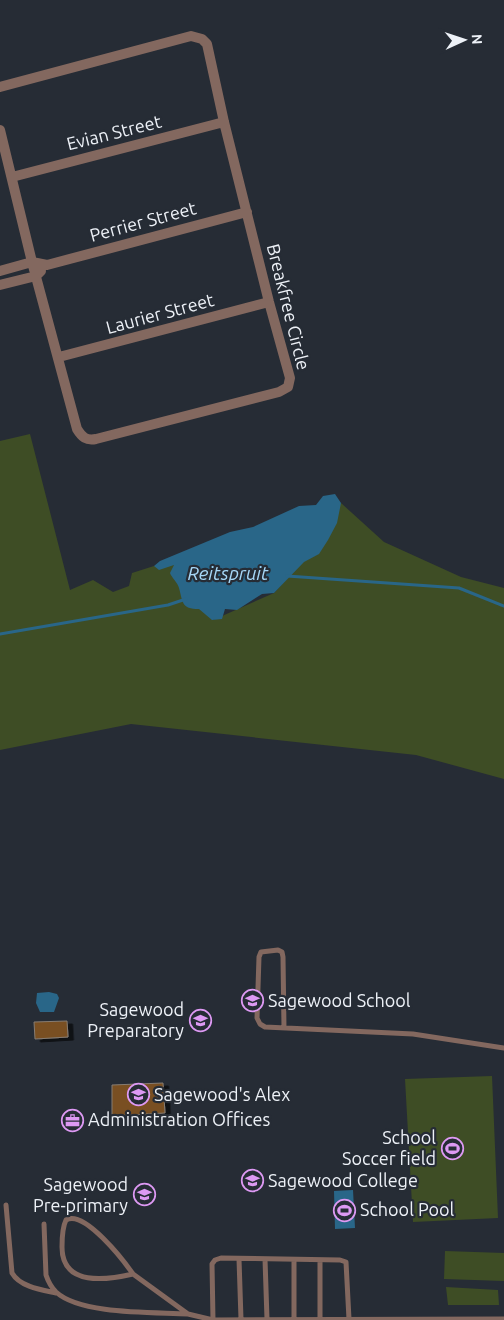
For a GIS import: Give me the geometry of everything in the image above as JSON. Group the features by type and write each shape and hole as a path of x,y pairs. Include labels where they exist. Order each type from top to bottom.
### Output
{"street":[{"name":"Breakfree Circle","path":"0,86 182,38 197,37 207,44 224,122 290,378 288,387 280,392 96,440 86,440 77,429 32,262 0,130"},
{"name":"Evian Street","path":"12,176 224,122"},
{"name":"Perrier Street","path":"0,270 32,262 47,265 247,212"},
{"path":"0,285 36,276 47,265"},
{"name":"Laurier Street","path":"58,357 269,302"}],"lane":[{"path":"284,1028 284,958 282,952 278,950 261,952 259,957 257,1018 260,1024 265,1027 284,1028 413,1034 504,1048"},
{"path":"6,1205 12,1273 16,1279 22,1283 57,1293 78,1304 117,1311 188,1314 213,1320 349,1318 504,1319"},
{"path":"134,1274 111,1279 86,1278 79,1276 66,1266 62,1257 62,1234 66,1220 76,1218 96,1232 134,1274 188,1314"},
{"path":"44,1224 46,1275 57,1293"},
{"path":"213,1320 212,1264 215,1260 221,1258 340,1260 346,1262 349,1318"},
{"path":"239,1259 241,1319"},
{"path":"265,1260 267,1319"},
{"path":"294,1260 294,1319"},
{"path":"320,1260 320,1319"}],"green space":[{"name":"Reitspruit","path":"30,434 70,590 93,580 113,592 129,586 132,573 154,566 175,564 213,620 274,593 286,580 341,503 384,542 461,577 504,588 504,779 416,755 131,724 0,750 0,441"},
{"name":"School Soccer field","path":"492,1076 498,1218 413,1222 405,1079"},
{"path":"445,1251 504,1253 504,1281 444,1279"},
{"path":"446,1287 498,1290 499,1305 448,1305"}],"water":[{"name":"Reitspruit","path":"335,494 341,503 337,523 319,554 304,562 274,593 262,594 237,610 225,609 222,619 212,620 199,609 189,608 184,604 178,586 170,573 174,565 159,570 154,566 160,561 230,532 253,527 299,506 316,505 323,496"},
{"path":"49,992 57,994 59,998 54,1012 40,1012 36,1003 37,993"},
{"name":"School Pool","path":"353,1190 355,1228 335,1229 334,1191"}],"building":[{"path":"67,1021 68,1037 35,1039 34,1022"},
{"name":"Sagewood's Alex","path":"163,1083 165,1113 112,1116 112,1085"}],"waterway":[{"name":"Reitspruit","path":"287,576 459,588 504,606"},
{"name":"Reitspruit","path":"0,634 168,605 186,599"}],"place":[{"name":"Sagewood School","path":"252,1001"},
{"name":"Sagewood Preparatory","path":"200,1020"},
{"name":"Sagewood's Alex","path":"138,1095"},
{"name":"Administration Offices","path":"72,1120"},
{"name":"School Soccer field","path":"452,1148"},
{"name":"Sagewood College","path":"252,1181"},
{"name":"Sagewood Pre-primary","path":"144,1195"},
{"name":"School Pool","path":"344,1210"}]}
